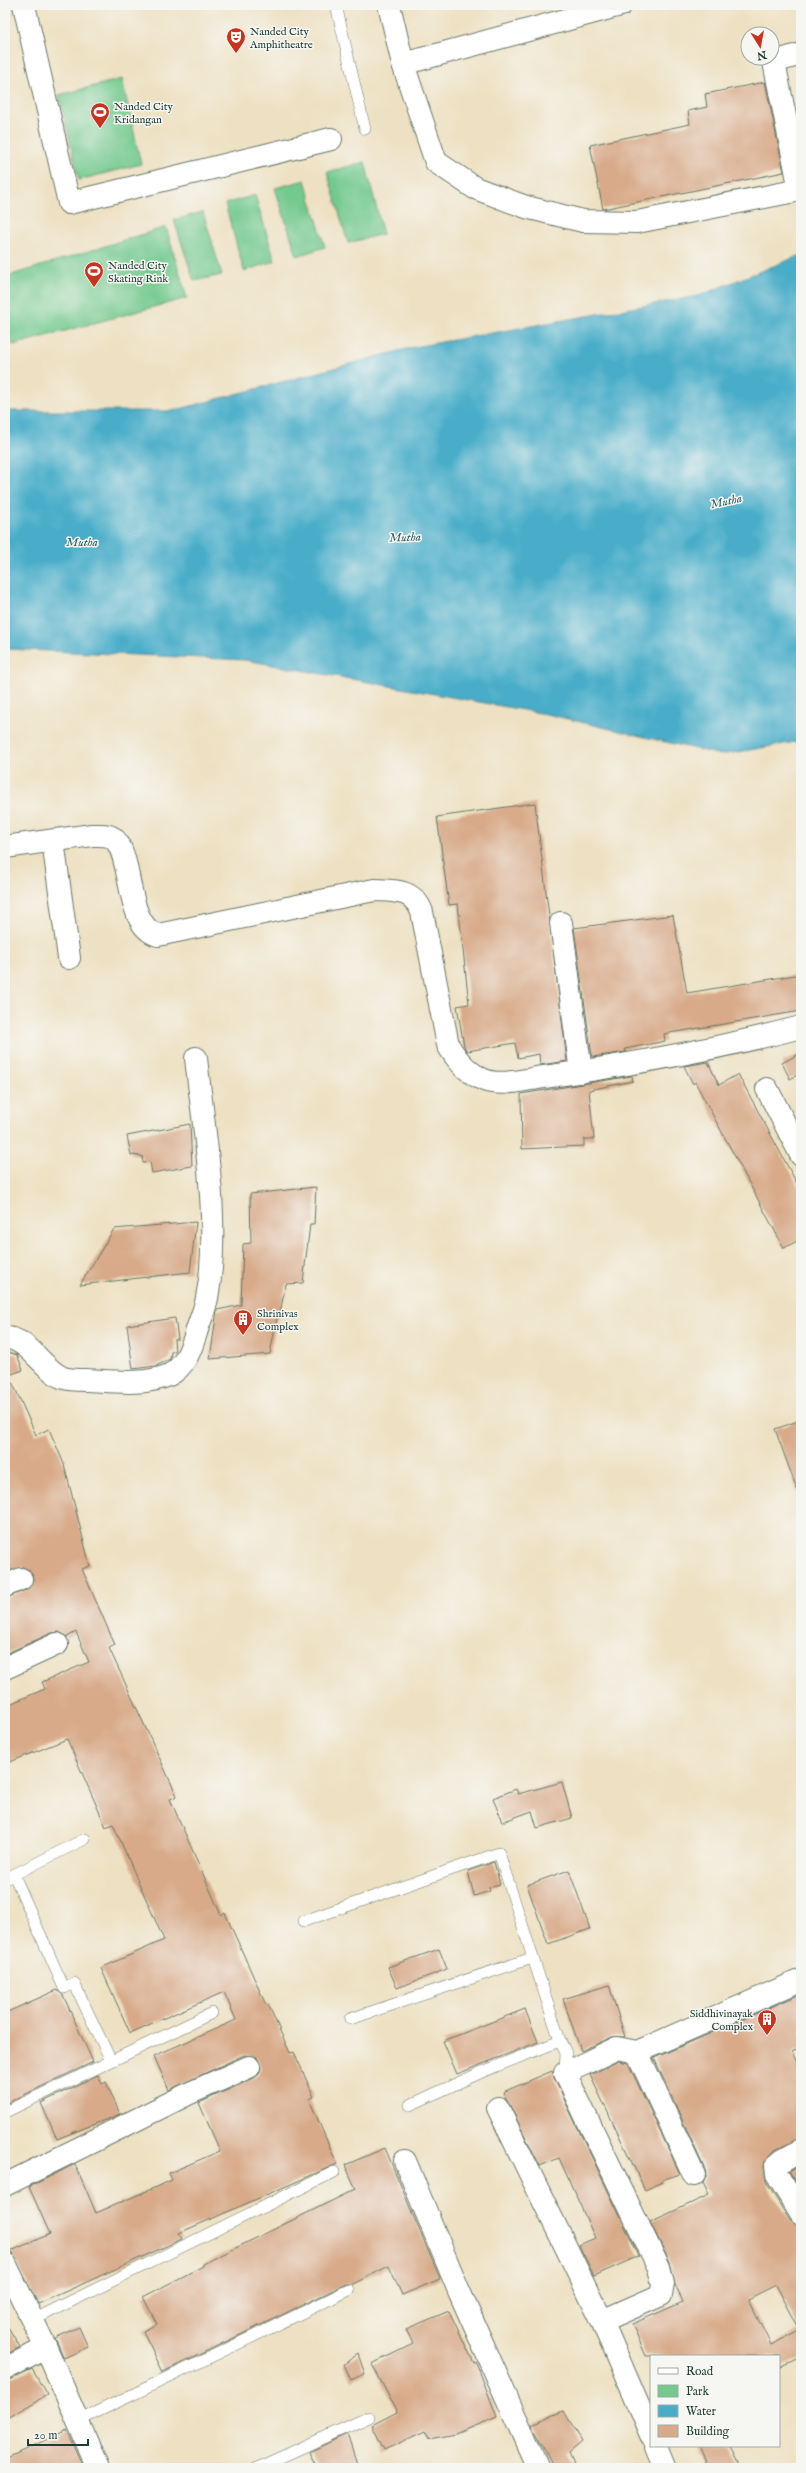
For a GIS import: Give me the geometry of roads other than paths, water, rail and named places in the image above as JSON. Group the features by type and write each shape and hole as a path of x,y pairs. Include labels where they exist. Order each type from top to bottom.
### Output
{"street":[{"path":"24,5 69,203 331,139"},
{"path":"389,5 403,64 436,162 475,188 526,207 583,222 637,222 800,190 774,62 801,54"},
{"path":"403,64 621,5"},
{"path":"5,847 92,834 106,835 113,838 121,852 140,921 152,934 158,935 374,890 405,892 414,898 422,912 448,1044 455,1058 485,1080 507,1082 581,1072 751,1040 801,1027"},
{"path":"53,841 69,958"},
{"path":"561,923 581,1072"},
{"path":"5,1338 19,1342 62,1377 73,1379 132,1381 156,1379 169,1374 181,1366 190,1351 207,1299 210,1270 212,1200 196,1058"},
{"path":"767,1088 801,1155"},
{"path":"5,1668 56,1644"},
{"path":"602,2321 661,2295 663,2284 659,2268 565,2073 617,2048 638,2052 801,1980"},
{"path":"638,2052 694,2175"},
{"path":"5,2185 190,2093 249,2067"},
{"path":"498,2108 602,2321 650,2433"},
{"path":"801,2150 783,2160 776,2166 777,2175 801,2214"},
{"path":"405,2161 459,2291 538,2468"},
{"path":"5,2263 46,2348 98,2468"},
{"path":"5,2369 46,2348"},
{"path":"656,2447 665,2468"}],"lane":[{"path":"336,5 365,129"},
{"path":"85,1839 9,1877 64,1988 74,1983 111,2061"},
{"path":"304,1921 499,1853 560,2042 566,2053 565,2073"},
{"path":"350,2019 532,1958"},
{"path":"5,2112 212,2014"},
{"path":"410,2105 482,2072 560,2042"},
{"path":"33,2320 334,2172"},
{"path":"78,2421 349,2290"},
{"path":"257,2468 369,2417"}],"water":[{"name":"Mutha","path":"801,255 801,741 721,755 551,715 245,660 5,649 5,411 172,411 414,347 698,296"}],"place":[{"name":"Nanded City Amphitheatre","path":"236,54"},
{"name":"Nanded City Kridangan","path":"100,129"},
{"name":"Nanded City Skating Rink","path":"94,288"},
{"name":"Shrinivas Complex","path":"243,1336"},
{"name":"Siddhivinayak Complex","path":"767,2036"}]}
